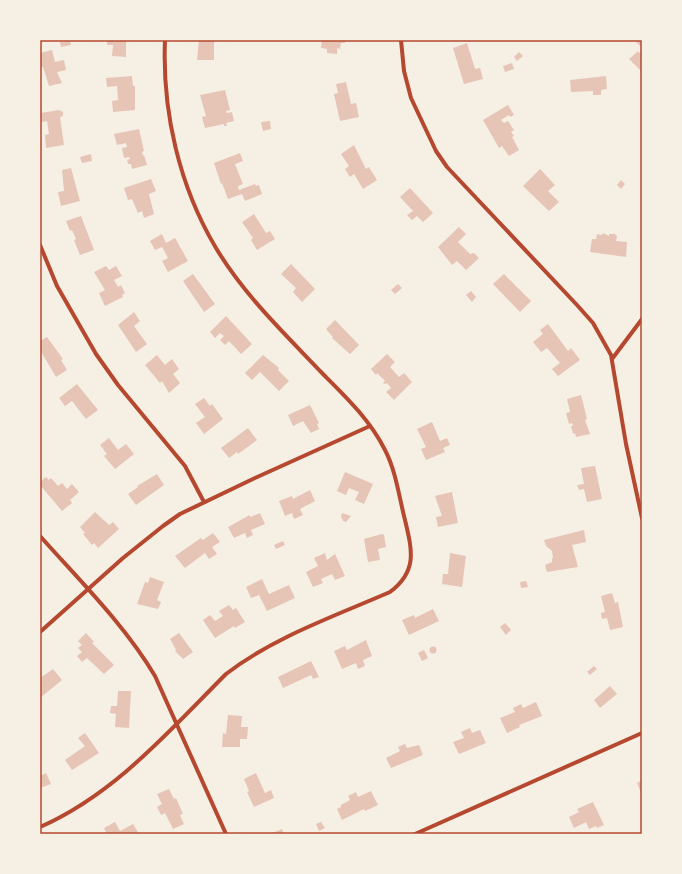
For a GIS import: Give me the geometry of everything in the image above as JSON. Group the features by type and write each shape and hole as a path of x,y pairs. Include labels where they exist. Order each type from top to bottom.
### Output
{"street":[{"path":"40,827 83,804 105,790 136,764 226,674 243,662 282,640 390,592 404,580 412,561 410,541 392,468 385,451 370,426 355,407 245,290 215,246 194,206 174,142 165,79 164,40"},
{"path":"401,40 404,71 411,98 436,151 447,167 593,323 603,339 612,359 626,444 642,518"},
{"path":"40,245 58,286 96,354 118,385 186,466 204,502"},
{"path":"612,359 642,318"},
{"path":"40,632 88,589 163,526 204,502 370,426"},
{"path":"40,536 118,623 146,661 155,676 226,834"},
{"path":"415,834 642,733"}],"building":[{"path":"107,40 126,40 126,57 112,56 113,45 107,45"},
{"path":"199,40 214,40 214,60 197,60"},
{"path":"322,40 346,40 345,43 341,43 340,49 337,48 337,54 327,53 327,49 321,48"},
{"path":"642,40 642,48 636,42"},
{"path":"70,41 71,45 61,47 60,42"},
{"path":"467,43 475,69 480,68 483,79 464,84 453,48"},
{"path":"52,50 55,62 64,60 66,70 57,72 62,83 49,86 43,67 40,67 40,53"},
{"path":"642,50 642,72 629,59 638,51 639,53"},
{"path":"519,52 523,56 517,61 514,57"},
{"path":"512,63 514,69 505,72 503,66"},
{"path":"132,76 133,86 135,86 135,110 113,112 112,101 118,100 117,86 107,87 106,78"},
{"path":"606,76 607,89 601,90 601,95 593,95 593,91 571,92 570,80"},
{"path":"346,82 351,104 356,103 359,117 340,121 334,94 338,93 336,84"},
{"path":"225,90 230,110 226,111 227,113 232,112 234,121 226,123 227,126 224,126 224,124 205,128 202,117 206,116 200,95"},
{"path":"508,105 514,115 510,117 509,115 501,120 504,123 508,121 514,130 511,132 514,136 512,137 519,150 509,156 502,146 499,148 483,120"},
{"path":"59,110 63,112 63,116 60,117 64,145 46,148 45,135 49,134 47,121 42,122 41,113"},
{"path":"270,121 271,129 263,131 261,122"},
{"path":"139,129 144,151 142,152 147,165 132,169 131,164 128,164 127,160 130,159 129,157 124,158 122,148 127,147 126,143 117,145 114,134"},
{"path":"354,145 366,169 369,167 377,180 363,189 354,174 350,177 345,169 349,166 341,154"},
{"path":"240,153 243,161 235,164 243,184 238,186 239,190 255,184 256,186 259,185 262,194 245,201 242,194 228,199 214,163"},
{"path":"91,154 92,161 82,163 80,157"},
{"path":"71,168 80,201 61,206 58,192 64,191 62,170"},
{"path":"540,169 555,185 548,191 559,202 549,211 523,186"},
{"path":"151,179 156,191 149,194 154,214 144,218 142,211 138,213 132,199 128,200 124,188"},
{"path":"621,180 625,184 621,189 617,185"},
{"path":"410,188 433,213 423,222 417,216 412,220 407,215 413,211 400,197"},
{"path":"254,214 266,233 270,231 275,239 257,250 251,240 253,238 242,222"},
{"path":"81,216 94,250 80,255 74,240 76,239 72,230 70,231 66,221"},
{"path":"459,227 466,234 458,242 470,254 474,253 479,258 466,270 457,261 452,265 438,247"},
{"path":"603,233 609,236 609,234 615,234 617,236 616,241 627,242 626,257 590,252 592,239 596,239 597,234 602,235"},
{"path":"162,234 166,243 175,238 188,261 168,272 162,261 168,258 162,247 155,250 150,241"},
{"path":"291,264 315,289 302,302 293,292 296,288 281,274"},
{"path":"106,266 109,270 116,266 122,276 114,280 118,287 121,285 125,293 122,295 123,297 105,306 99,293 105,290 94,272"},
{"path":"193,274 215,304 204,312 183,281"},
{"path":"504,274 531,301 520,312 493,284"},
{"path":"398,284 402,288 395,294 391,290"},
{"path":"471,291 476,297 472,302 466,295"},
{"path":"134,312 140,321 134,326 147,344 136,352 118,325"},
{"path":"226,316 252,344 241,354 229,341 225,345 220,340 224,336 220,333 215,338 210,332"},
{"path":"335,320 359,345 350,354 332,338 333,337 326,329"},
{"path":"548,324 568,351 571,348 580,360 558,376 552,369 560,363 547,348 541,352 533,342 543,334 540,330"},
{"path":"47,337 63,359 61,360 67,370 56,377 40,350 40,341"},
{"path":"387,354 395,362 390,367 399,377 404,373 412,382 394,400 386,392 391,388 387,383 383,383 385,381 377,373 376,375 371,369"},
{"path":"157,355 165,365 172,359 179,369 173,374 180,383 169,393 162,381 160,383 145,365"},
{"path":"263,355 279,368 278,370 289,381 279,391 260,372 252,380 245,373"},
{"path":"77,384 98,410 86,419 72,401 65,406 59,398"},
{"path":"581,395 587,419 585,420 590,434 576,437 575,433 573,434 571,426 573,426 572,423 569,424 566,413 570,412 567,399"},
{"path":"204,398 210,406 212,404 223,419 204,434 196,423 205,417 195,404"},
{"path":"310,405 319,423 317,424 319,429 311,433 303,421 293,426 288,415"},
{"path":"432,422 440,441 447,438 450,445 443,448 445,452 426,460 421,449 426,447 417,429"},
{"path":"248,428 257,440 238,454 237,452 229,458 221,448"},
{"path":"109,438 118,450 126,444 134,454 115,469 104,456 107,454 100,445"},
{"path":"595,466 602,499 587,502 584,489 579,490 577,485 584,484 581,468"},
{"path":"345,472 373,484 364,504 355,500 359,492 349,488 346,495 337,491"},
{"path":"157,474 164,485 136,505 128,494 138,487 137,486"},
{"path":"46,477 49,480 51,478 58,486 62,483 67,489 72,484 79,492 70,500 72,503 62,511 40,485 40,482"},
{"path":"310,490 315,501 300,509 303,515 294,519 292,513 285,516 279,501 292,496 293,499"},
{"path":"452,492 458,523 438,527 436,517 442,516 435,496"},
{"path":"95,512 109,525 113,522 119,529 98,548 94,543 92,545 83,534 85,533 80,527"},
{"path":"260,513 265,524 251,530 253,535 247,538 245,533 234,538 228,527 250,515 250,517"},
{"path":"342,513 351,516 346,522 343,521 341,516"},
{"path":"584,530 586,542 572,545 578,567 547,572 545,565 552,562 553,558 552,551 546,546 544,540"},
{"path":"213,533 220,542 212,547 217,554 209,559 205,553 185,568 175,556 201,538 203,540"},
{"path":"382,534 384,535 386,547 378,549 380,560 368,562 364,539"},
{"path":"283,541 285,545 276,549 274,545"},
{"path":"325,553 327,560 335,554 345,576 335,580 332,574 321,579 323,583 313,587 306,572 318,566 314,558"},
{"path":"450,553 466,556 462,587 442,584 443,574 448,574"},
{"path":"150,577 164,582 157,600 161,602 158,609 137,604 145,582 148,583"},
{"path":"262,579 269,594 289,585 295,598 267,611 259,595 251,598 246,587"},
{"path":"526,581 528,587 521,588 520,582"},
{"path":"612,593 615,603 618,602 623,627 610,630 607,618 602,619 601,613 605,612 601,596"},
{"path":"229,605 233,610 236,608 245,622 235,628 234,626 215,638 203,620 210,615 215,621 223,616 219,611"},
{"path":"433,609 439,621 409,635 402,620 414,615 415,618"},
{"path":"505,623 511,630 506,635 500,627"},
{"path":"86,633 94,642 92,643 114,665 104,674 87,658 82,662 77,656 82,652 78,648 82,645 78,641"},
{"path":"179,633 193,652 183,659 175,651 176,650 170,639"},
{"path":"366,640 372,656 363,660 365,666 358,669 356,663 342,669 334,651 345,646 347,650"},
{"path":"433,646 436,647 436,653 433,654 430,653 429,650 430,647"},
{"path":"424,650 428,658 422,661 418,653"},
{"path":"311,661 319,677 313,679 311,675 283,688 278,677"},
{"path":"594,666 597,669 590,675 587,672"},
{"path":"53,669 62,680 40,698 40,678"},
{"path":"610,686 617,694 600,708 594,700"},
{"path":"118,691 131,691 129,728 115,727 116,714 110,713 111,706 117,706"},
{"path":"536,702 542,716 519,725 520,727 507,733 500,718 515,712 513,708 521,704 523,708"},
{"path":"228,715 242,716 241,727 248,727 247,739 240,739 240,747 222,747 223,733 226,734"},
{"path":"470,728 472,733 480,730 486,743 459,754 453,742 464,738 461,732"},
{"path":"85,733 99,753 72,770 65,760 85,746 78,738"},
{"path":"405,744 407,748 419,745 423,755 391,768 386,758 400,751 398,747"},
{"path":"46,773 51,784 40,788 40,776"},
{"path":"256,773 265,793 271,790 274,798 254,807 247,792 249,791 244,779"},
{"path":"642,780 642,795 637,783"},
{"path":"169,789 174,799 176,798 183,814 180,815 184,824 173,829 165,813 161,815 157,807 162,804 157,794"},
{"path":"371,791 378,805 365,811 364,809 342,820 337,809 350,800 348,796 356,792 358,797"},
{"path":"593,802 604,825 589,829 586,822 574,828 569,817 579,812 577,809"},
{"path":"115,822 120,831 133,824 139,834 107,834 104,828"},
{"path":"321,822 325,828 319,831 316,824"},
{"path":"282,829 284,834 270,834"}]}
